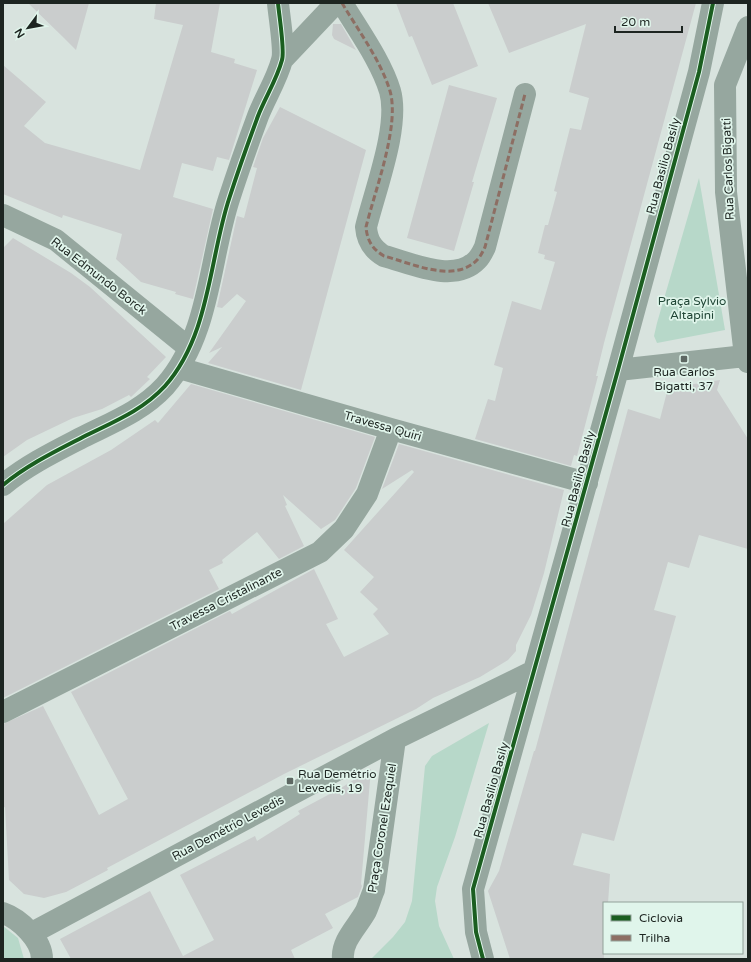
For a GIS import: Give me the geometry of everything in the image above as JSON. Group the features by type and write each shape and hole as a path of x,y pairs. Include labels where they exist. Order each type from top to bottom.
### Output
{"street":[{"path":"278,3 283,59"},
{"path":"3,485 17,474 48,456 123,418 146,403 164,386 179,368 189,348 204,305 228,200 258,116 283,59 336,3"},
{"path":"342,3 383,73 390,91 393,108 392,129 366,227 370,243 377,252 384,256 441,271 454,272 467,268 478,259 485,247 524,94"},
{"name":"Rua Basilio Basily","path":"483,959 476,932 473,889 518,732 532,672 587,483 699,72 713,3"},
{"name":"Rua Carlos Bigatti","path":"747,359 726,192 725,85 748,27"},
{"path":"699,72 725,85"},
{"name":"Rua Edmundo Borck","path":"3,215 56,240 189,348"},
{"path":"618,370 747,359"},
{"name":"Travessa Quiri","path":"179,368 587,483"},
{"name":"Travessa Cristalinante","path":"3,712 320,552 344,529 367,494 391,429"},
{"name":"Rua Demétrio Levedis","path":"32,933 395,739 532,672"},
{"name":"Praça Coronel Ezequiel","path":"343,959 342,955 349,938 366,911 374,890 395,739"},
{"path":"3,913 14,917 32,933 42,959"}],"green space":[{"name":"Praça Sylvio Altapini","path":"699,178 725,330 657,343 654,336 657,323"},
{"path":"489,723 455,837 437,887 435,901 439,926 454,959 371,959 393,937 405,922 412,901 425,766 432,756"},
{"path":"3,926 18,938 24,959 3,959"}],"building":[{"path":"28,3 89,3 76,50 64,38"},
{"path":"156,3 220,3 211,52 235,59 234,63 257,70 229,160 217,157 213,171 182,163 173,197 213,209 193,299 175,294 176,292 141,282 116,259 122,234 63,215 62,218 3,194 3,65 46,102 24,126 45,143 140,170 183,25 154,19"},
{"path":"396,3 453,3 478,66 432,85 412,36 409,37"},
{"path":"488,3 696,3 604,343 596,376 598,376 577,456 574,455 571,466 475,439 488,399 495,401 503,368 494,365 512,301 541,310 555,262 544,259 545,255 538,253 545,225 548,225 557,192 554,191 570,128 581,130 589,98 569,92 586,24 509,53"},
{"path":"333,24 341,24 356,50 334,39 332,35"},
{"path":"449,85 497,98 472,182 474,182 454,251 407,238"},
{"path":"280,107 366,150 301,390 208,363 222,347 209,353 246,301 237,294 222,308 217,307 237,216 244,218 257,168 253,167 263,138"},
{"path":"13,238 71,273 90,287 166,357 147,377 150,379 131,397 129,395 102,409 73,418 27,440 3,457 3,248"},
{"path":"720,380 717,390 748,439 748,549 699,535 689,568 668,562 654,610 676,616 614,841 582,833 573,865 610,874 608,902 603,902 604,959 510,959 488,891 499,871 535,751 628,409 660,419 668,388"},
{"path":"191,384 375,437 356,488 335,520 321,529 283,495 287,505 285,506 304,546 279,559 257,532 222,560 223,563 209,570 219,589 3,698 3,524 47,485 111,450 155,420 158,423"},
{"path":"399,444 564,490 544,573 531,615 516,645 516,651 508,660 480,677 433,698 416,709 284,774 107,868 108,870 66,892 44,898 24,894 9,880 5,807 3,808 3,724 43,706 99,815 128,799 71,692 230,611 232,614 314,569 338,619 326,624 344,657 389,634 373,614 378,609 360,592 374,577 344,550 414,472 412,470 382,489"},
{"path":"371,769 362,886 358,897 325,914 333,928 291,950 295,959 71,959 60,939 150,891 183,956 214,940 180,875 255,836 257,841 300,814 298,811 341,788"}],"marked path":[{"path":"342,3 369,46 381,68 390,91 392,122 389,140 366,227 371,244 384,256 419,267 445,271 468,267 477,260 485,247 525,94"}],"cycle path":[{"path":"3,485 42,459 137,409 156,395 180,366 200,321 222,222 229,199 258,116 282,60 283,55 278,3"},
{"path":"483,959 476,932 473,889 618,370 699,72 713,3"}],"place":[{"name":"Rua Carlos Bigatti, 37","path":"684,359"},
{"name":"Rua Demétrio Levedis, 19","path":"290,781"}]}
